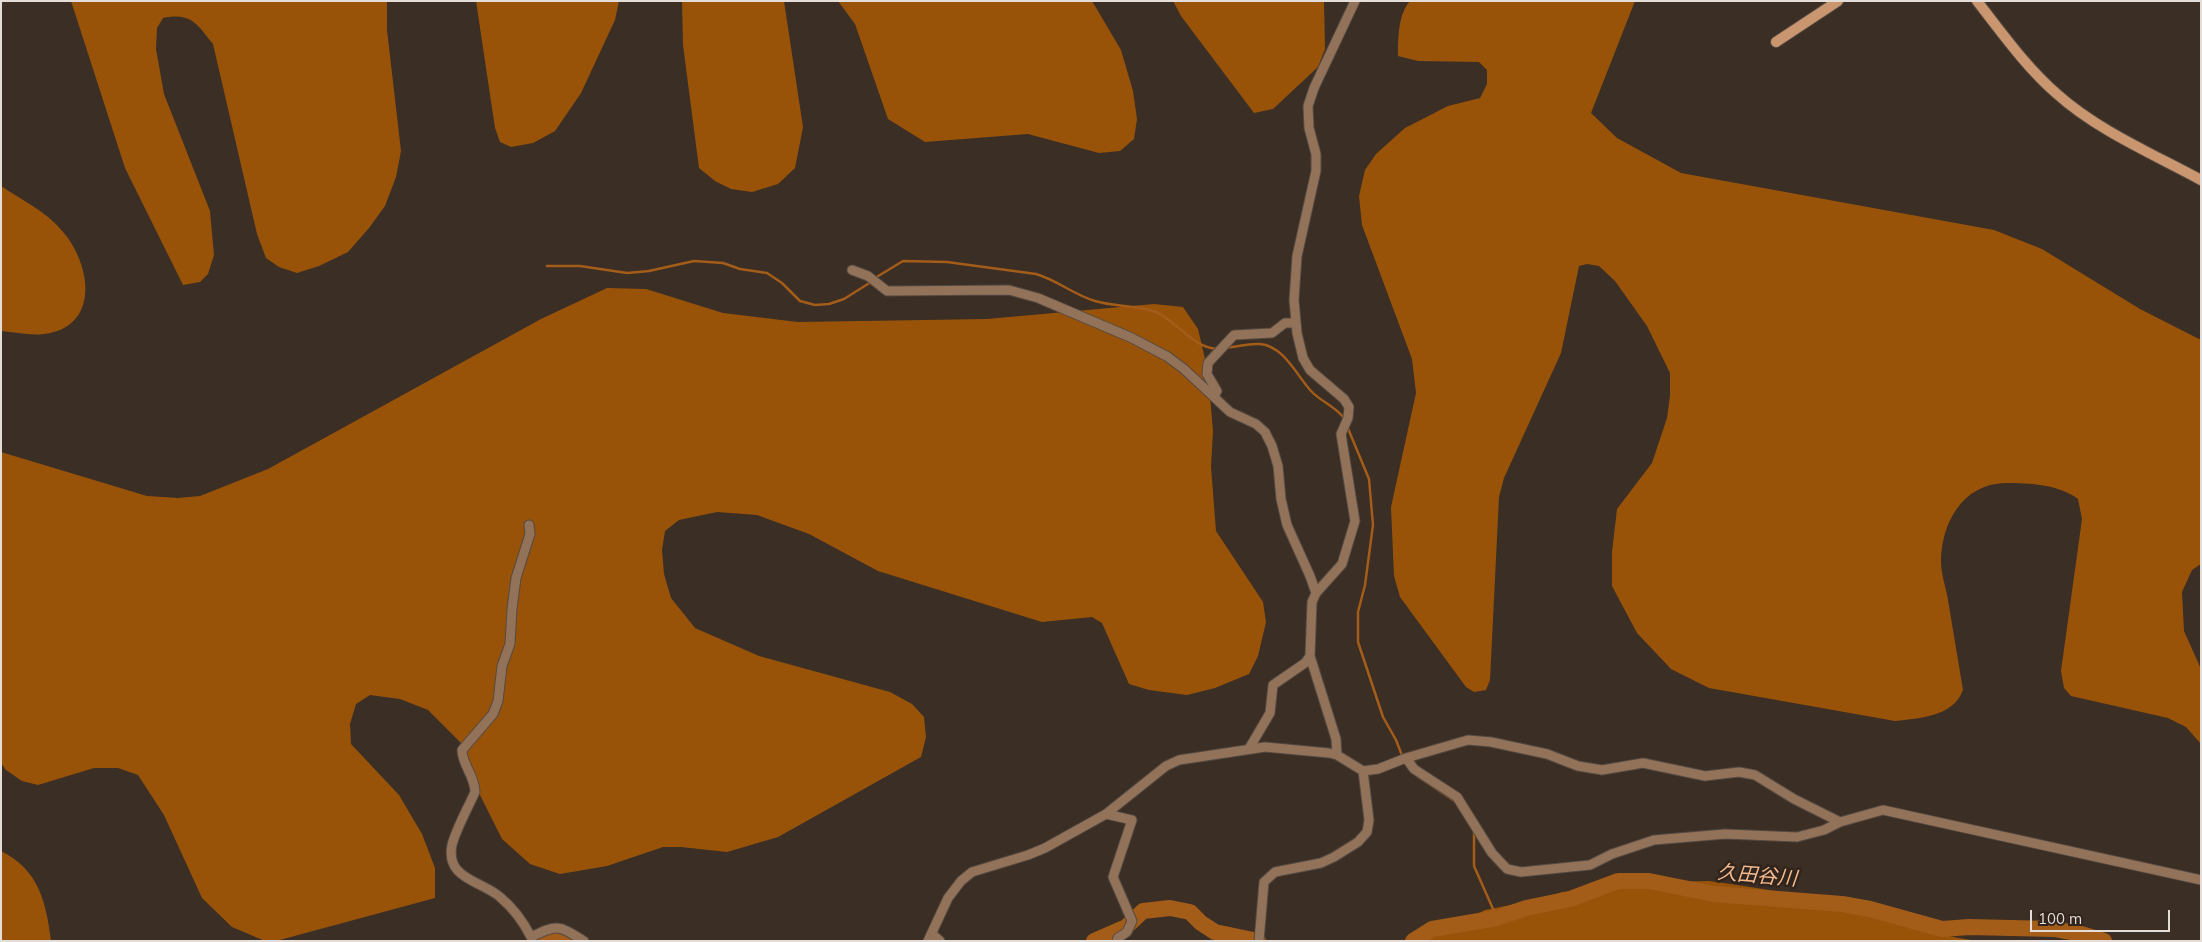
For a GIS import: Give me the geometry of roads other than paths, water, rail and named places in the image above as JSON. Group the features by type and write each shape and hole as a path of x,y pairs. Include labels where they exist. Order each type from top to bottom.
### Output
{"street":[{"path":"1337,756 1336,739 1324,695 1310,656 1312,602 1316,593 1342,564 1355,521 1340,434 1348,418 1349,408 1344,399 1310,370 1303,358 1296,323 1294,300 1297,256 1316,171 1316,154 1309,128 1308,106 1314,88 1355,1"},
{"path":"1776,42 1838,1"},
{"path":"1977,1 2030,67 2056,94 2086,117 2201,180"},
{"path":"852,270 868,276 887,291 1009,290 1038,298 1132,338 1168,357 1184,369 1230,412 1256,424 1265,432 1272,446 1278,466 1281,499 1287,525 1316,593"},
{"path":"1214,396 1217,391 1207,374 1208,363 1234,335 1272,333 1285,323 1296,323"},
{"path":"529,525 530,534 516,578 510,644 502,666 498,701 493,714 462,750 462,758 475,784 475,792 452,846 453,861 457,871 502,898 525,926 531,937 551,927 562,928 584,941"},
{"path":"1250,747 1270,713 1273,685 1304,663 1310,656"},
{"path":"940,941 930,937 948,898 961,881 972,872 1028,855 1106,814 1166,766 1179,760 1250,747 1266,746 1337,756 1363,771 1378,769 1406,758 1468,740 1491,742 1547,754 1578,766 1602,770 1643,763 1705,776 1739,772 1755,775 1801,803 1840,822"},
{"path":"1406,758 1414,769 1457,797 1492,852 1507,869 1521,872 1590,865 1612,854 1654,840 1725,834 1797,837 1824,830 1840,822 1882,810 2201,880"},
{"path":"1259,941 1264,882 1275,872 1321,863 1334,857 1358,842 1367,832 1370,820 1363,771"},
{"path":"1106,814 1132,820 1112,877 1132,921 1127,932 1118,938 1117,941"}],"waterway":[{"path":"547,266 580,266 627,273 649,271 694,261 723,263 740,269 767,273 782,283 800,301 815,305 829,304 844,299 871,282"},
{"path":"875,278 903,261 947,262 1036,274 1095,301 1156,312 1200,344 1217,349"},
{"path":"1225,348 1260,344 1276,350 1311,391 1344,418"},
{"path":"1347,426 1369,479 1373,525 1365,585 1358,612 1358,642 1383,717 1396,740 1403,758"},
{"path":"1417,776 1456,802"},
{"path":"1474,832 1474,866 1497,918"},
{"name":"久田谷川","path":"1413,941 1432,929 1497,918 1526,908 1570,899 1618,881 1649,881 1714,894 1842,904 1870,909 1942,929 1969,927 2054,929 2104,941"},
{"name":"久田谷川","path":"1094,941 1126,927 1143,911 1170,908 1190,912 1201,923 1215,932 1258,941"},
{"name":"久田谷川","path":"544,941 556,933 568,935 573,941"}]}
